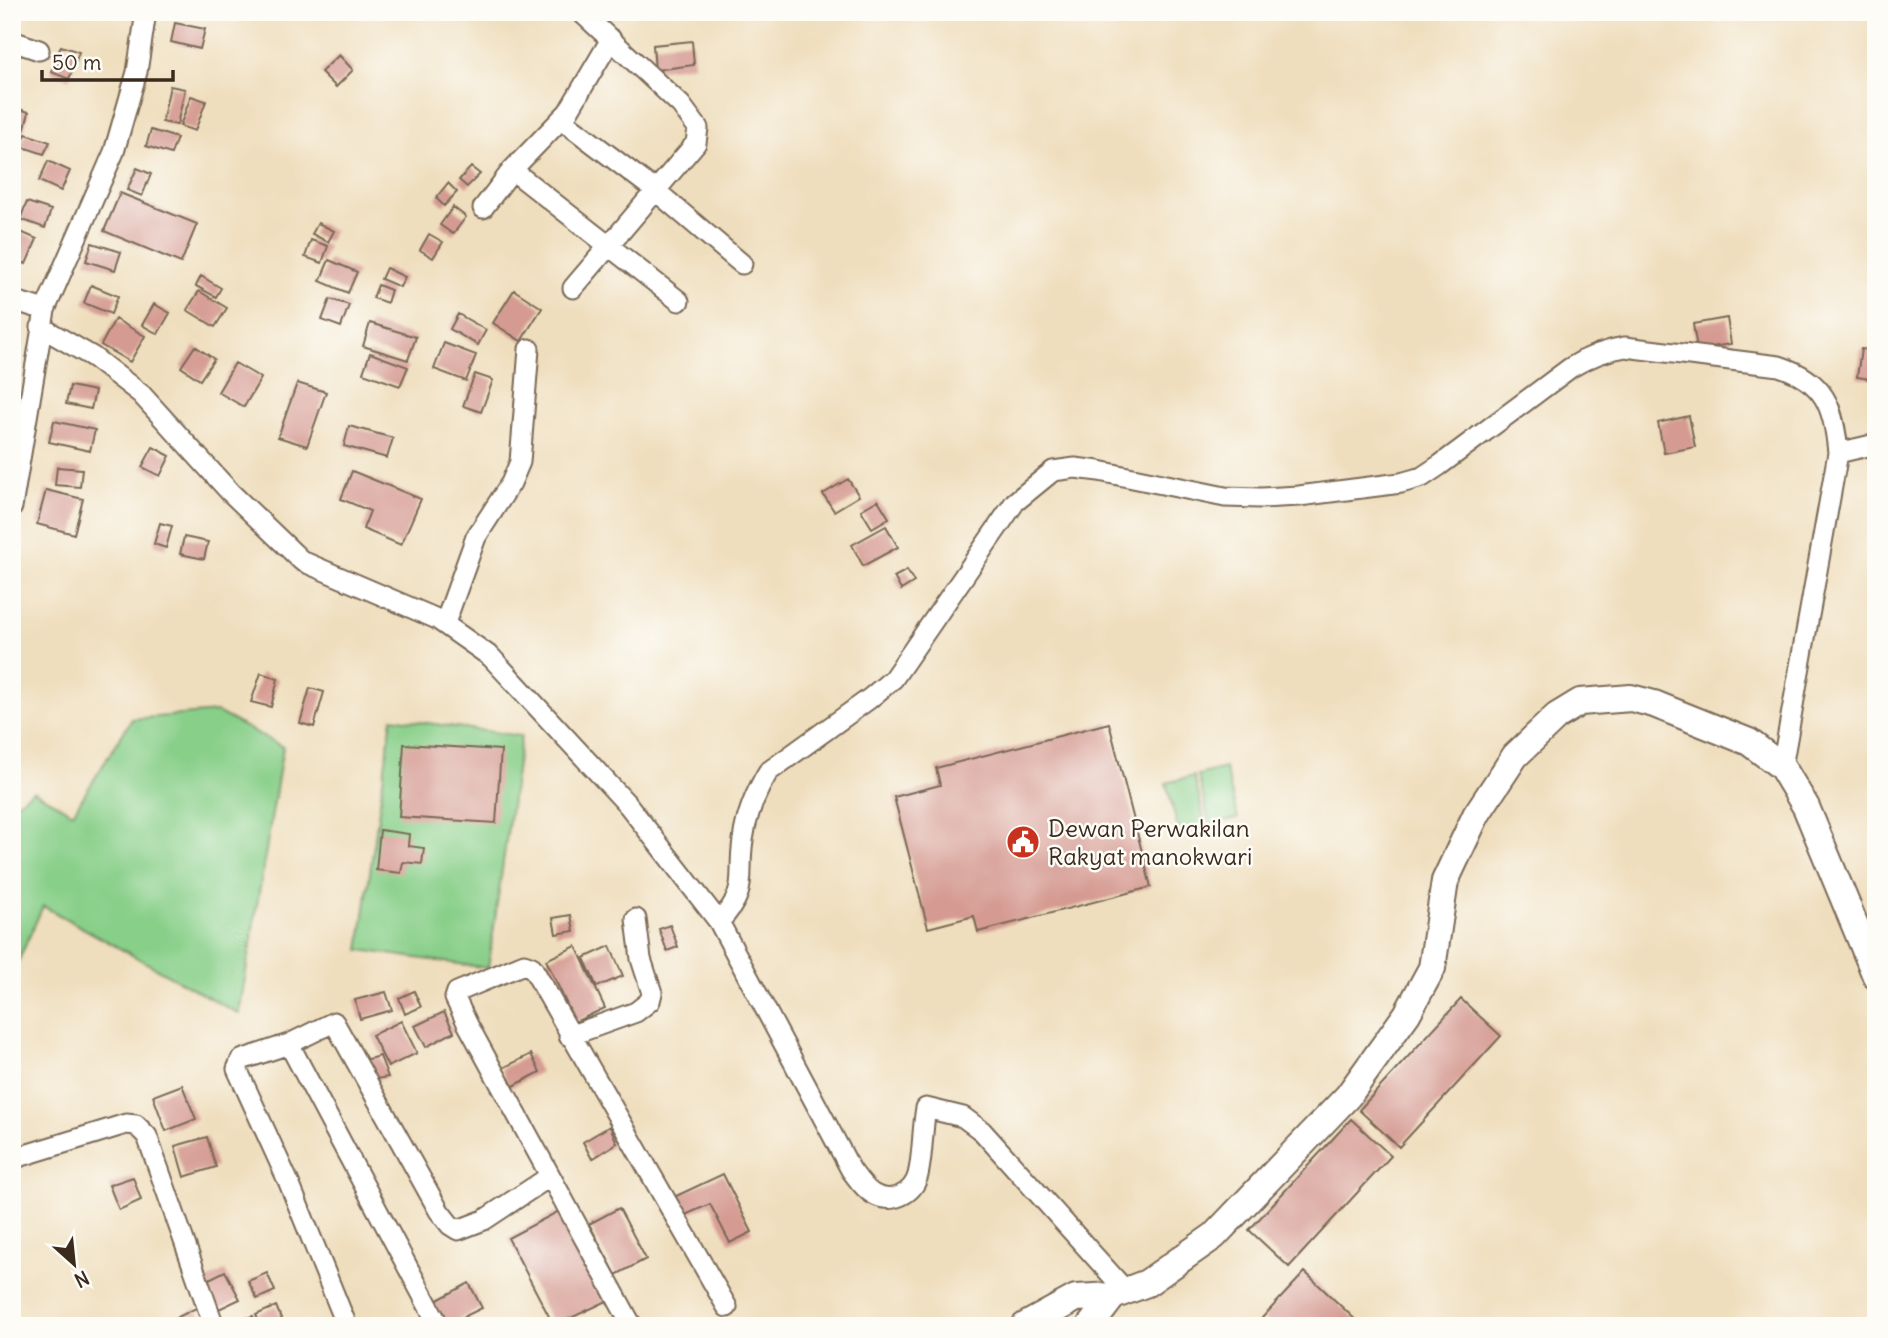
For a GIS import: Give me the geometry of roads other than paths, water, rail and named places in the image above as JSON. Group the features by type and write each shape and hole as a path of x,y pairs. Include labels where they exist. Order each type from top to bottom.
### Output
{"street":[{"path":"12,506 43,318 114,152 137,72 146,12"},
{"path":"573,288 696,143 698,128 681,105 581,12"},
{"path":"483,208 512,170 561,118 611,39"},
{"path":"12,41 39,50"},
{"path":"561,118 656,191 742,264"},
{"path":"512,170 679,300"},
{"path":"12,300 43,318 141,394 230,492 302,561 445,624 491,657 595,767 719,922 851,1170 864,1187 887,1199 902,1195 913,1185 920,1161 926,1108 963,1117 982,1131 1118,1293"},
{"path":"719,922 739,897 744,830 759,788 768,772 876,695 893,679 1015,502 1052,471 1075,468 1099,471 1225,497 1299,496 1401,483 1422,477 1440,465 1570,368 1591,356 1625,347 1779,366 1801,373 1825,398 1836,435 1838,453 1782,767"},
{"path":"445,624 475,537 511,483 520,462 529,349"},
{"path":"1838,453 1876,444"},
{"path":"1025,1326 1076,1298 1118,1293 1147,1283 1214,1236 1348,1096 1407,1014 1432,968 1446,881 1476,815 1515,755 1557,716 1591,699 1630,698 1654,704 1749,742 1782,767 1805,807 1876,976"},
{"path":"569,1036 636,1012 650,1001 652,993 639,950 636,919"},
{"path":"632,1326 549,1177 455,994 529,964 727,1307"},
{"path":"346,1326 289,1183 237,1069 241,1060 289,1044 328,1023 336,1024 439,1211 450,1225 458,1230 485,1220 549,1177"},
{"path":"289,1044 439,1326"},
{"path":"12,1159 126,1125 136,1125 142,1129 147,1136 214,1326"},
{"path":"1090,1326 1118,1293"}],"place":[{"name":"Dewan Perwakilan Rakyat manokwari","path":"1023,842"}]}
